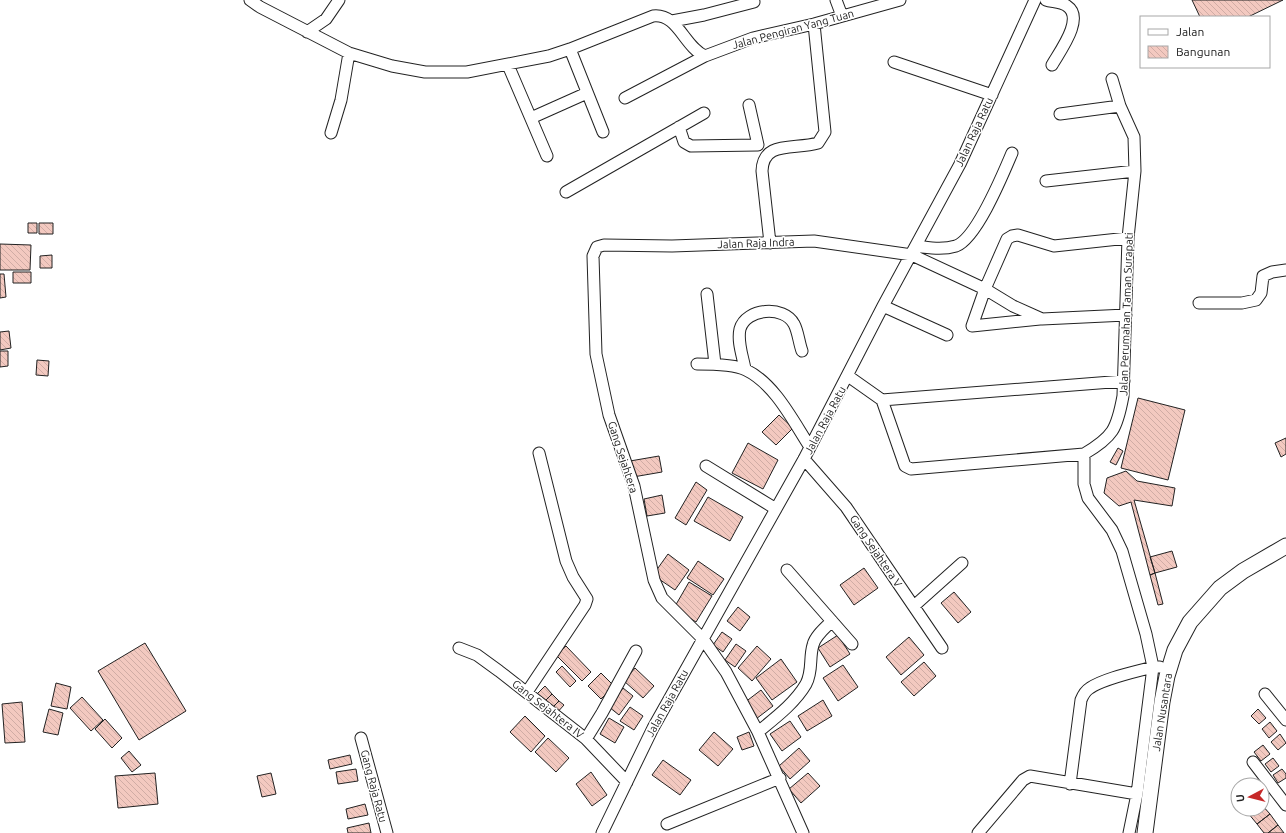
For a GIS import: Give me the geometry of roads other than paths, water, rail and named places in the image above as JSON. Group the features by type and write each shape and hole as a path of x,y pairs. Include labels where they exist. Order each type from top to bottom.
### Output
{"street":[{"path":"250,0 260,8 348,53 392,66 425,72 467,72 508,65 570,49 645,18 662,16 672,21 699,53 705,56"},
{"path":"307,32 326,19 339,0"},
{"path":"836,0 842,16"},
{"name":"Jalan Pengiran Yang Tuan","path":"626,98 705,56 753,38 814,24 881,3 900,0"},
{"name":"Jalan Raja Ratu","path":"602,833 652,728 804,459 883,306 917,254 1035,0"},
{"path":"1046,0 1066,5 1073,12 1074,16 1070,31 1052,65"},
{"path":"672,21 704,15 754,2"},
{"path":"770,242 762,162 772,150 808,146 818,143 823,137 824,132 814,24"},
{"path":"570,49 603,132"},
{"path":"331,133 340,100 348,53"},
{"path":"894,62 992,95"},
{"path":"508,65 547,156"},
{"name":"Jalan Perumahan Taman Surapati","path":"1084,454 1103,442 1111,434 1119,416 1124,381 1128,238 1136,171 1134,137 1120,106 1112,79"},
{"path":"531,118 588,93"},
{"path":"749,105 758,144 769,153"},
{"path":"1060,114 1120,106"},
{"path":"566,192 704,113"},
{"path":"679,127 684,142 690,146 758,144"},
{"name":"Jalan Raja Indra","path":"592,256 597,247 604,245 672,246 814,241 917,254 932,249 956,246 968,238 990,200 1012,152"},
{"path":"1046,181 1136,171"},
{"path":"1126,314 1042,319 972,326 985,289 1004,245 1012,236 1018,235 1054,246 1128,238"},
{"path":"917,254 985,289 1013,306 1042,319"},
{"name":"Gang Sejahtera","path":"592,256 596,354 609,415 634,486 654,580 662,598 703,640 726,672 758,732 780,778 803,833"},
{"path":"1199,303 1242,303 1256,300 1261,293 1263,276 1272,272 1286,270"},
{"path":"707,294 715,364"},
{"path":"883,306 947,335"},
{"path":"745,369 739,340 740,329 744,320 753,314 776,312 788,317 794,324 802,351"},
{"path":"697,364 715,364 745,369 772,391 810,447"},
{"path":"848,376 882,400 905,466 911,469 1084,454 1084,484 1088,498 1112,530 1122,552 1146,634 1153,667 1136,794 1129,833"},
{"path":"882,400 1124,381"},
{"path":"527,692 585,605 587,599 573,577 566,561 539,453"},
{"name":"Gang Sejahtera V","path":"804,459 846,507 942,648"},
{"path":"706,466 776,509"},
{"name":"Jalan Nusantara","path":"1145,833 1162,702 1169,668 1175,650 1190,622 1220,588 1286,546"},
{"path":"914,606 962,563"},
{"path":"787,570 852,644"},
{"path":"758,732 779,714 807,683 812,666 812,645 832,621"},
{"name":"Gang Sejahtera IV","path":"459,648 476,656 527,692 586,739 627,782"},
{"path":"586,739 636,651"},
{"path":"1070,784 1081,700 1085,692 1090,687 1153,667 1169,668"},
{"path":"1265,694 1286,720"},
{"name":"Gang Raja Ratu","path":"361,738 387,833"},
{"path":"1253,762 1286,805"},
{"path":"978,833 1024,780 1030,776 1038,776 1070,784 1136,794"},
{"path":"667,824 780,778"}]}
